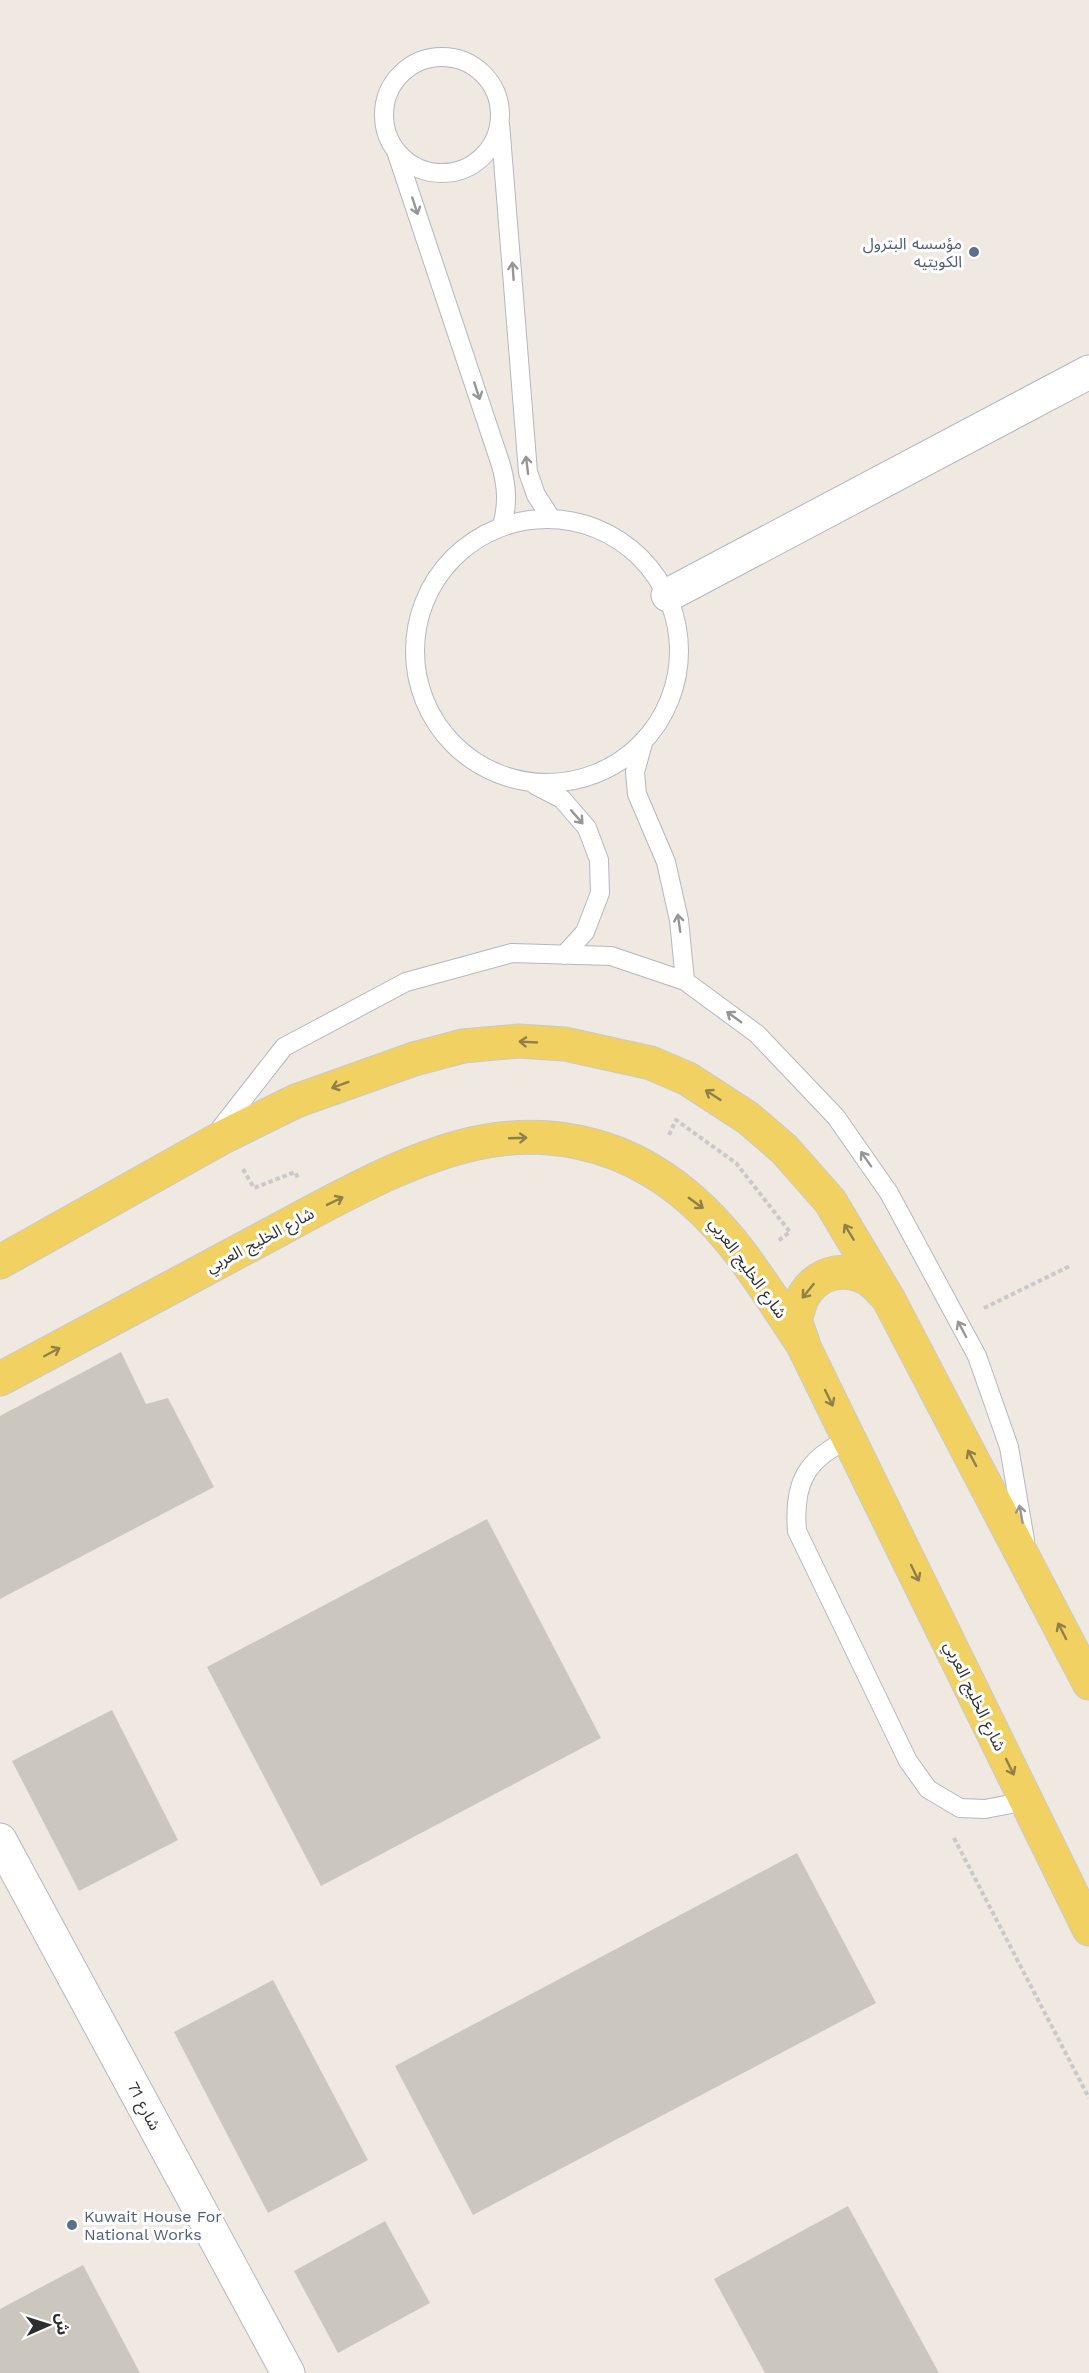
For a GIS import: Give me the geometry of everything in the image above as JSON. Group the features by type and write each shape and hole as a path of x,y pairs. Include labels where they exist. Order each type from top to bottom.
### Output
{"main road":[{"path":"0,1262 215,1141 296,1101 414,1059 463,1046 519,1041 565,1044 651,1063 688,1079 748,1118 784,1149 830,1201 889,1300 1089,1683"},
{"name":"شارع الخليج العربي","path":"0,1379 314,1211 390,1174 463,1146 501,1139 569,1139 611,1151 652,1171 706,1210 749,1263 804,1345 1089,1929"},
{"path":"804,1345 796,1319 803,1294 822,1275 848,1270 873,1279 889,1300"}],"street":[{"path":"668,595 1089,372"},
{"name":"شارع 71","path":"0,1840 288,2373"}],"lane":[{"path":"502,526 507,508 507,489 501,465 396,151 385,130 384,107 391,85 406,68 427,58 450,56 471,63 488,79 498,100 528,472 536,495 551,518"},
{"path":"396,151 412,165 434,173 457,172 478,161 493,144 500,123"},
{"path":"531,783 572,782 610,768 643,743 666,711 678,673 679,633 668,595 647,564 620,540 587,524 551,518 502,526 467,545 439,574 422,610 415,649 419,687 435,722 460,751 493,772 531,783 562,799 587,828 599,860 600,893 585,932 564,955"},
{"path":"643,743 635,772 637,794 666,862 679,920 685,981"},
{"path":"215,1141 284,1047 406,982 512,953 611,957 685,981 757,1035 836,1117 889,1193 977,1356 1009,1447 1031,1571"},
{"path":"849,1438 828,1448 811,1464 800,1484 795,1507 797,1531 908,1761 928,1789 960,1808 985,1809 1026,1801"}],"path":[{"path":"215,1141 254,1188 295,1172 314,1211"},
{"path":"958,1320 1070,1266"},
{"path":"928,1789 1089,2098"}],"building":[{"path":"121,1352 146,1404 168,1398 214,1487 0,1599 0,1416"},
{"path":"487,1519 601,1738 321,1886 207,1667"},
{"path":"112,1710 178,1840 79,1891 12,1761"},
{"path":"797,1853 876,2003 473,2215 395,2066"},
{"path":"273,1980 368,2160 268,2213 174,2032"},
{"path":"848,2206 939,2373 765,2373 714,2279"},
{"path":"385,2221 430,2303 338,2353 294,2271"},
{"path":"83,2265 140,2373 0,2373 0,2309"}],"place":[{"name":"مؤسسه البترول الكويتيه","path":"974,252"},
{"name":"Kuwait House For National Works","path":"72,2225"}]}
